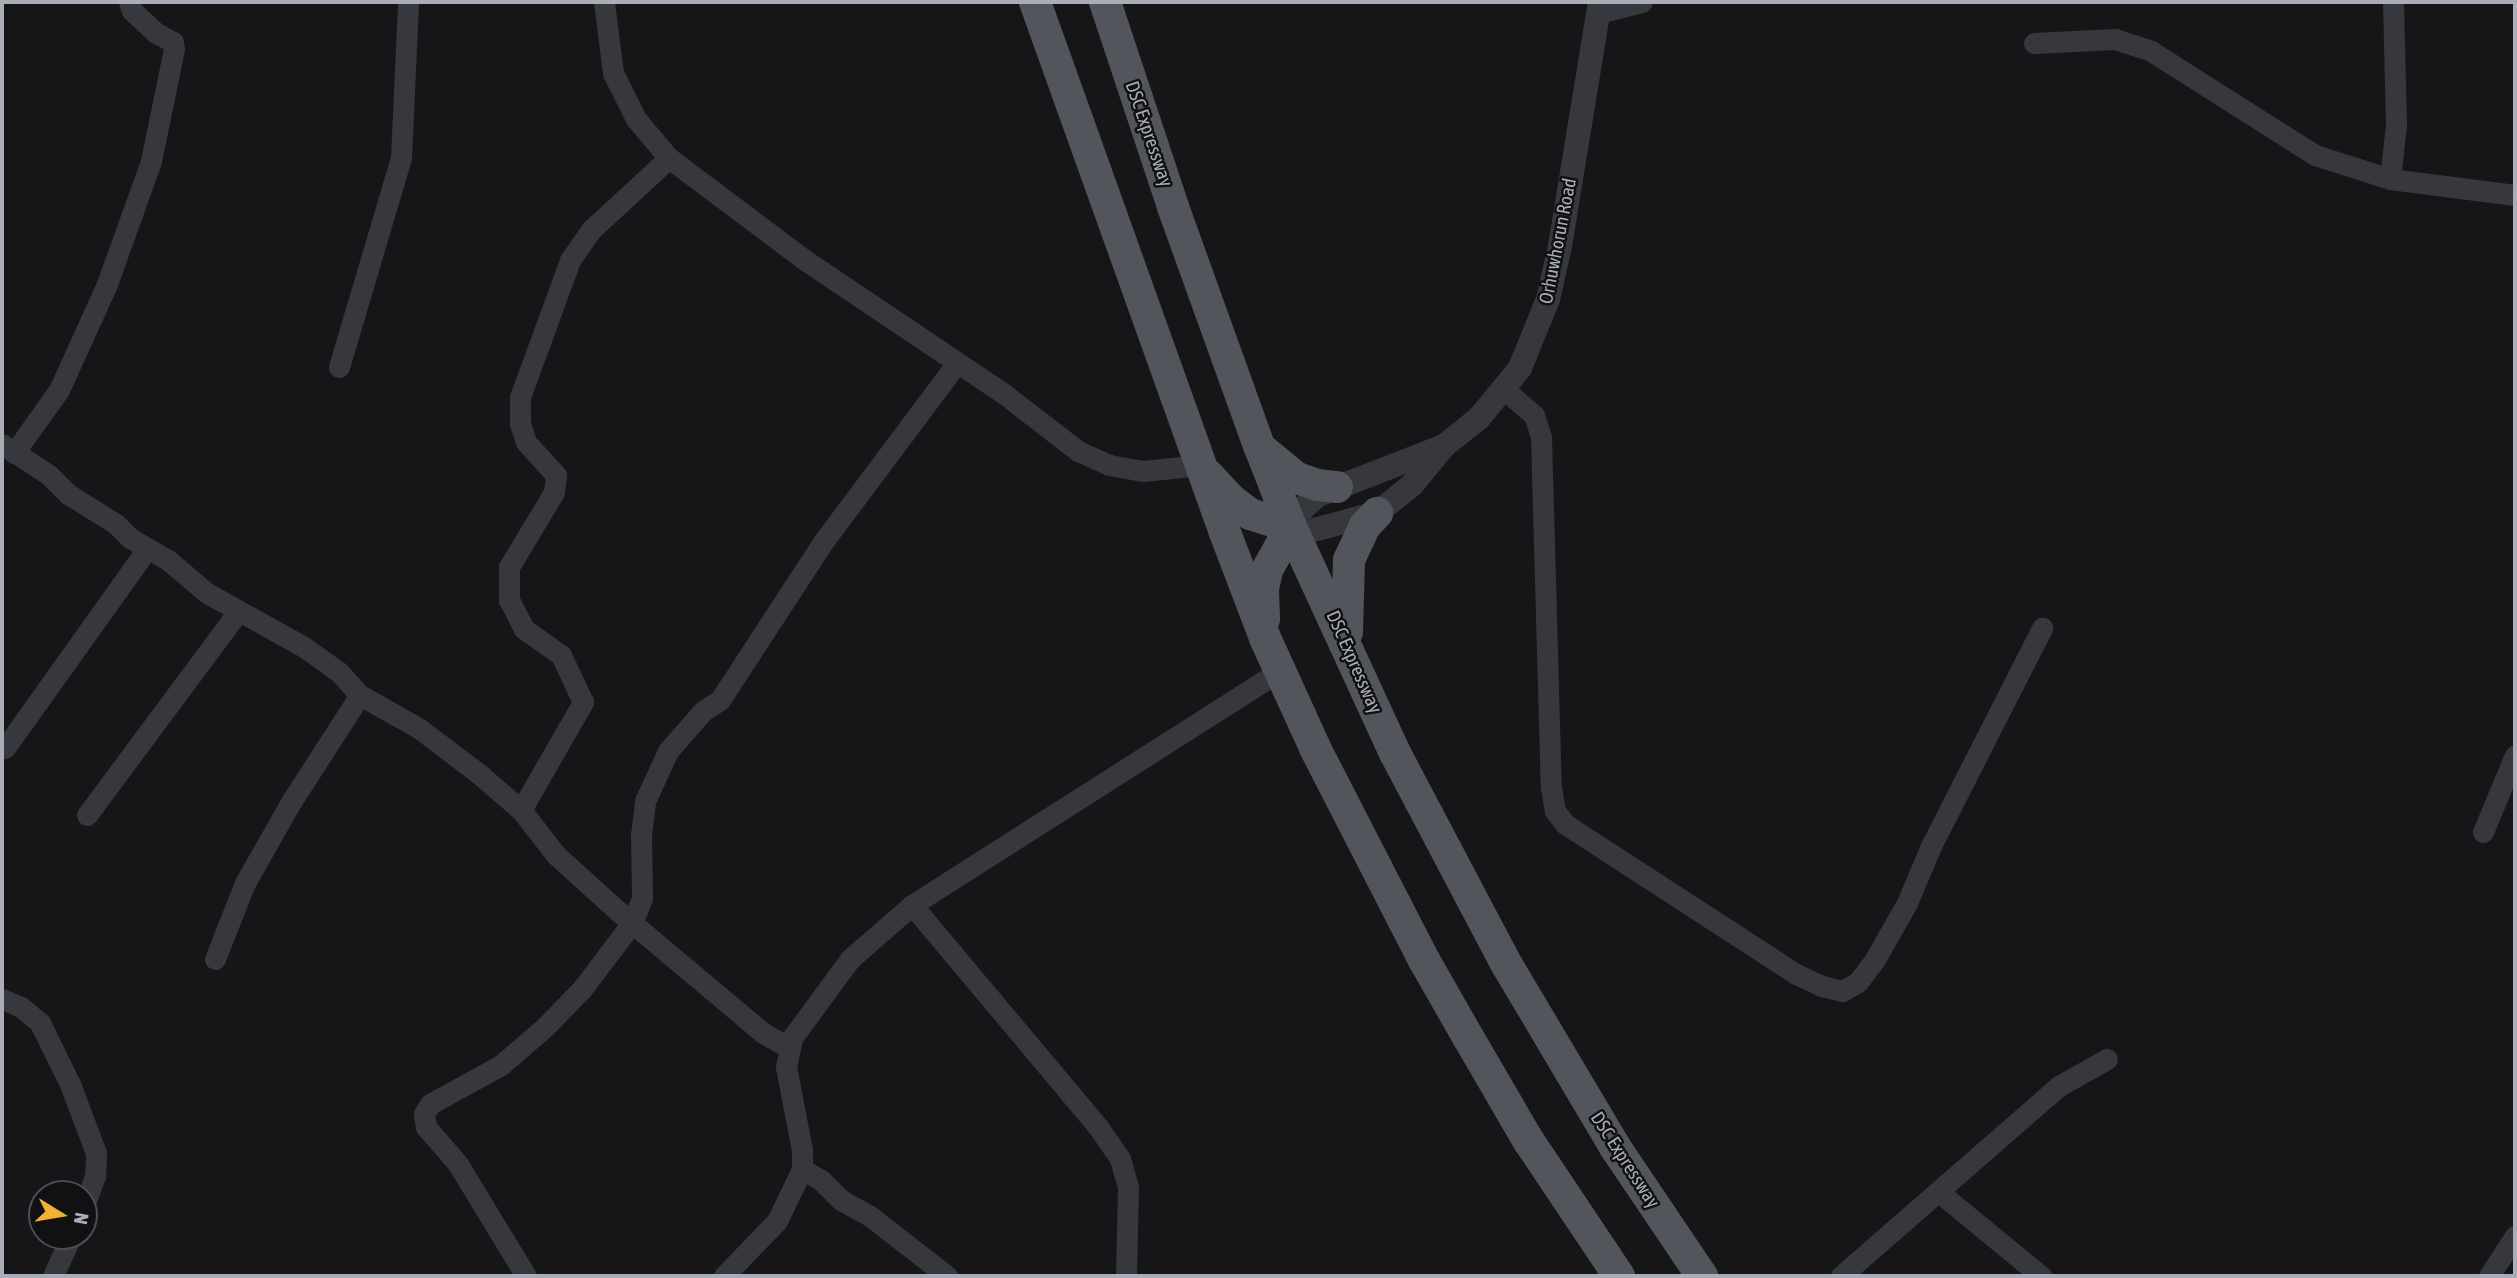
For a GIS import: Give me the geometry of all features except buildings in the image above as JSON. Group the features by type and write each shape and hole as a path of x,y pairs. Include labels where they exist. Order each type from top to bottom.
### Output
{"main road":[{"path":"1035,2 1265,638 1316,750 1424,960 1528,1140 1619,1276"},
{"name":"DSC Expressway","path":"1105,2 1173,207 1260,448 1291,527 1395,753 1507,965 1615,1147 1702,1276"},
{"path":"1260,448 1297,478 1317,485 1337,487"},
{"path":"1201,466 1214,484 1250,514 1291,527 1267,570 1263,589 1265,638"},
{"path":"1348,648 1346,598 1349,560 1365,526 1377,513"}],"street":[{"path":"130,2 132,11 156,33 173,42 151,161 107,284 59,390 8,449 147,549 168,560 207,593 304,647 339,672 360,695 420,729 521,810 556,855 632,923 763,1034 790,1048"},
{"path":"340,367 401,158 408,2"},
{"path":"604,2 613,73 636,119 669,158 802,258 956,364 1003,393 1078,452 1109,465 1143,471 1201,466"},
{"path":"1599,7 1642,2"},
{"path":"2390,179 2396,125 2393,2"},
{"name":"Orhuwhorun Road","path":"1444,446 1479,418 1504,390 1534,339 1548,299 1560,246 1599,7"},
{"path":"2034,43 2115,39 2151,51 2315,155 2390,179 2515,195"},
{"path":"521,810 583,702 561,656 524,629 509,600 509,567 554,492 556,475 526,442 520,424 520,397 570,260 592,229 669,158"},
{"path":"526,1276 458,1164 426,1127 424,1114 430,1104 501,1065 545,1027 582,989 632,923 642,898 641,835 645,801 668,751 703,711 720,700 823,542 956,364"},
{"path":"1504,390 1534,415 1541,437 1551,787 1555,811 1565,824 1751,945 1813,982 1842,991 1858,982 1874,961 1907,903 1931,846 2042,628"},
{"path":"1444,446 1412,485 1377,513 1310,531 1291,527 1304,507 1318,495 1444,446"},
{"path":"5,748 147,549"},
{"path":"87,815 238,612"},
{"path":"724,1276 777,1221 802,1169 802,1150 786,1067 792,1038 814,1004 850,959 912,905 1280,671"},
{"path":"215,959 245,883 292,802 360,695"},
{"path":"2483,832 2515,755"},
{"path":"912,905 1098,1127 1120,1159 1128,1187 1126,1276"},
{"path":"2,999 21,1007 40,1023 70,1084 96,1153 94,1180"},
{"path":"1841,1276 1940,1193 2059,1086 2107,1059"},
{"path":"802,1169 821,1180 841,1200 870,1216 947,1276"},
{"path":"1940,1193 2041,1276"},
{"path":"2489,1276 2515,1236"},
{"path":"53,1276 65,1250"}]}
